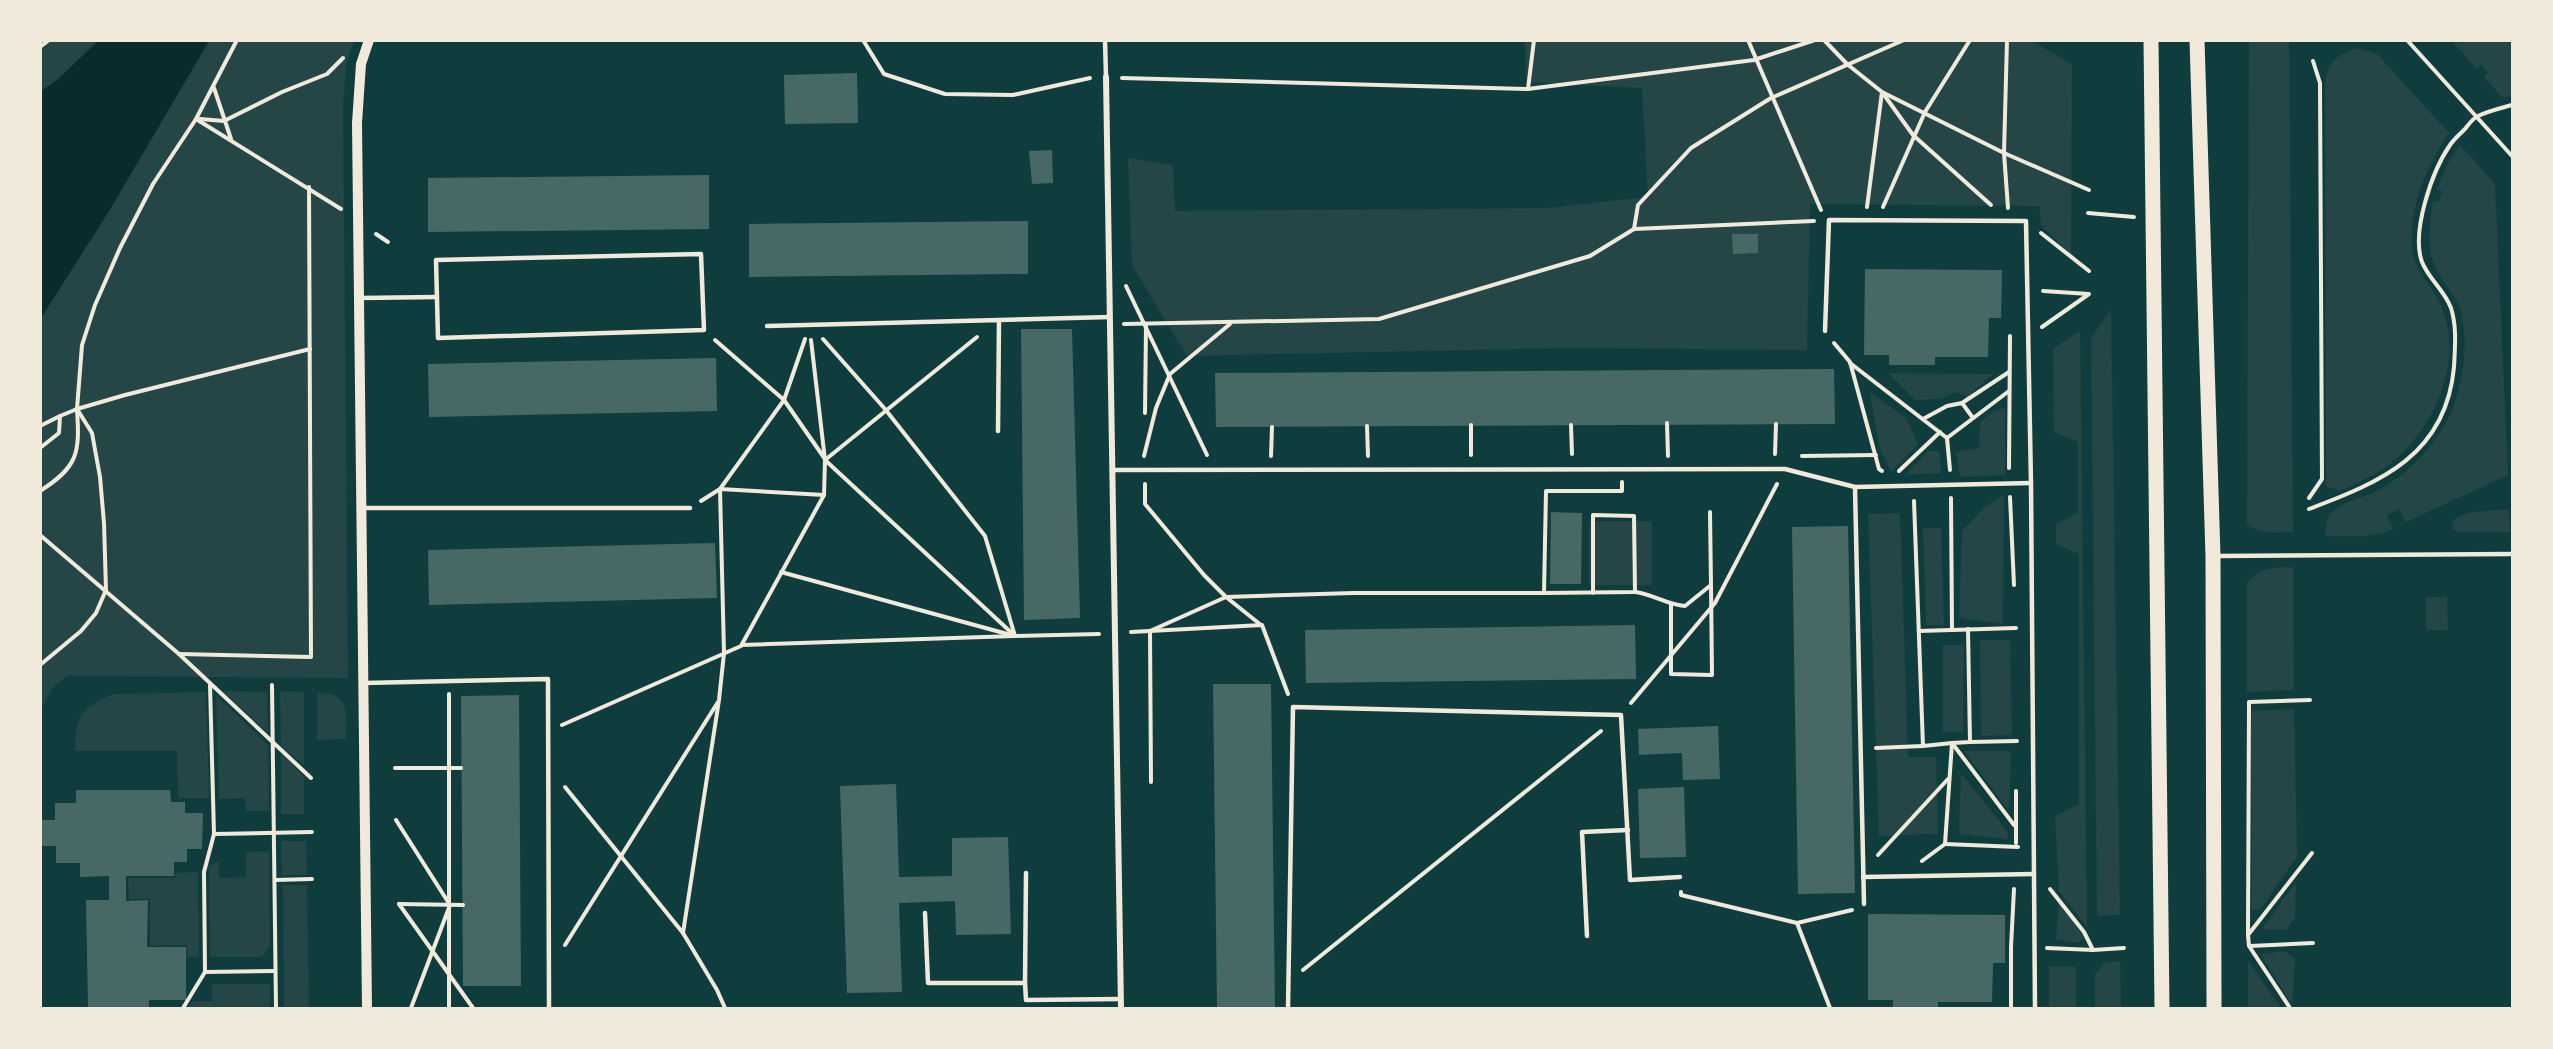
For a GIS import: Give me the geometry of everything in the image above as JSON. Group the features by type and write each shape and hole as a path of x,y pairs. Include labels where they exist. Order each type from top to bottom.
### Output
{"main road":[{"path":"2151,40 2162,1008"},
{"path":"2197,40 2213,556 2214,1008"}],"street":[{"path":"367,1008 358,93 361,64 369,40"},
{"path":"1106,77 1122,1008"}],"lane":[{"path":"1105,40 1106,77"},
{"path":"1825,331 1829,220 2026,221 2031,483 2035,1008"},
{"path":"701,254 704,330 438,338 436,260 701,254"},
{"path":"359,298 437,297"},
{"path":"767,326 1110,317"},
{"path":"998,430 999,320"},
{"path":"1112,470 1785,469 1855,487 2031,483"},
{"path":"1855,487 1864,904"},
{"path":"361,508 690,508"},
{"path":"2213,556 2512,554"},
{"path":"363,683 548,679 549,1008"},
{"path":"1288,1008 1293,707 1621,715 1630,880 1680,877"},
{"path":"1587,936 1582,832 1628,830"},
{"path":"1026,873 1026,1000 1121,999"},
{"path":"1863,874 2034,874"},
{"path":"925,914 928,983 1025,983"}],"path":[{"path":"40,47 49,40"},
{"path":"40,491 63,477 77,454 79,432 77,409 82,345 95,305 120,248 153,183 196,119 237,40"},
{"path":"862,40 884,74 945,94 1013,95 1106,77 1528,89 1754,60 1815,40"},
{"path":"1528,89 1534,40"},
{"path":"1748,40 1754,60 1817,207 1829,220"},
{"path":"1824,40 1847,64 1882,92 2004,153 2089,190"},
{"path":"1634,229 1638,205 1691,148 1771,98 1904,40"},
{"path":"1878,219 1913,135 1970,40"},
{"path":"2007,40 2004,153 2010,221"},
{"path":"2407,40 2512,156"},
{"path":"196,119 224,121 282,92 327,74 344,57"},
{"path":"2309,498 2322,479 2320,82 2313,61"},
{"path":"214,88 231,140"},
{"path":"1882,92 1913,135 2010,221"},
{"path":"1866,219 1882,92"},
{"path":"2309,509 2365,488 2393,472 2423,444 2442,414 2452,385 2456,338 2450,307 2423,263 2418,243 2420,225 2440,163 2450,146 2476,116 2512,105"},
{"path":"179,654 311,657 309,187 196,119"},
{"path":"2088,213 2153,219"},
{"path":"1110,324 1379,319 1590,256 1634,229 1829,220"},
{"path":"2026,221 2089,271"},
{"path":"2027,290 2089,294 2029,337"},
{"path":"825,460 885,409 999,320"},
{"path":"1144,458 1156,408 1170,374 1231,323"},
{"path":"690,508 720,489 784,400 810,324"},
{"path":"810,324 885,409 985,536 1015,636"},
{"path":"741,645 824,495 825,460 810,324"},
{"path":"1146,324 1208,459"},
{"path":"1145,413 1146,324"},
{"path":"704,330 784,400 825,460 1015,636"},
{"path":"1825,331 1850,362 1947,438 1951,485 1952,630"},
{"path":"2010,336 2009,484 2014,595"},
{"path":"40,426 77,409 125,395 310,350"},
{"path":"1850,362 1880,469 1913,486 1923,746"},
{"path":"1923,419 1947,406 1962,403 2009,372"},
{"path":"1947,438 2009,391"},
{"path":"1962,403 1972,418"},
{"path":"40,665 81,631 96,613 106,590 104,523 93,433 77,409"},
{"path":"40,448 59,433 60,416"},
{"path":"1667,423 1668,457"},
{"path":"1775,456 1776,424"},
{"path":"1471,425 1471,459"},
{"path":"1571,425 1572,458"},
{"path":"1367,426 1368,460"},
{"path":"1270,459 1272,427"},
{"path":"1894,476 1940,432"},
{"path":"1544,593 1546,491 1622,491 1620,468"},
{"path":"1288,982 1621,715 1711,608 1785,469"},
{"path":"720,489 824,495"},
{"path":"683,933 719,700 724,653 720,489"},
{"path":"1145,504 1204,575 1226,597 1262,625 1293,707"},
{"path":"1671,604 1671,674 1713,675 1710,512"},
{"path":"1593,593 1593,515 1634,516 1635,592"},
{"path":"40,535 179,654 311,778"},
{"path":"781,572 1015,636"},
{"path":"1150,632 1226,597 1353,593 1635,592 1645,593 1671,604 1685,606 1711,585"},
{"path":"2015,617 2016,639"},
{"path":"1121,633 1262,625"},
{"path":"1919,631 2016,628"},
{"path":"1150,632 1151,782"},
{"path":"548,731 741,645 1099,634"},
{"path":"449,681 449,1008"},
{"path":"183,1008 205,972 204,872 214,834 210,684"},
{"path":"272,685 276,1008"},
{"path":"549,970 719,700"},
{"path":"2290,1008 2249,946 2248,702 2310,700"},
{"path":"2017,730 2017,752"},
{"path":"1970,742 2018,741"},
{"path":"1860,749 1952,744 2014,826"},
{"path":"395,768 461,768"},
{"path":"549,768 683,933 717,990 725,1008"},
{"path":"1863,874 1949,779"},
{"path":"2011,1008 2016,783"},
{"path":"396,820 450,905"},
{"path":"214,834 312,832"},
{"path":"1944,843 2016,846 2084,932 2092,950"},
{"path":"2248,935 2312,853"},
{"path":"274,880 312,879"},
{"path":"464,905 399,904 473,1008"},
{"path":"411,1008 450,905"},
{"path":"1797,922 1830,1008"},
{"path":"2249,946 2313,943"},
{"path":"2011,947 2092,950 2124,948"},
{"path":"205,972 275,971"}],"shaded area":[{"path":"99,40 209,41 111,208 41,318 41,91 57,80"},
{"path":"2030,40 2072,64 2071,255 2041,225 2039,206 1810,204 1807,350 1566,348 1187,356 1132,265 1128,158 1173,165 1175,211 1547,208 1648,197 1642,88 1526,82 1525,41"},
{"path":"41,41 354,41 346,65 343,109 348,678 68,676 54,686 41,709"},
{"path":"2249,41 2289,41 2293,532 2262,532 2247,523"},
{"path":"2452,41 2512,41 2512,96 2503,98 2484,77 2488,73 2481,65 2477,69"},
{"path":"2357,48 2377,54 2449,133 2427,172 2417,200 2412,245 2413,255 2420,272 2443,310 2448,330 2449,351 2447,372 2441,393 2432,413 2407,448 2386,467 2340,491 2326,486 2325,84 2328,70 2334,60 2343,53"},
{"path":"2460,145 2495,184 2508,475 2406,522 2399,509 2387,515 2393,529 2385,532 2360,536 2325,536 2326,526 2333,511 2388,485 2412,466 2442,429 2455,402 2464,357 2463,323 2456,300 2433,261 2430,235 2433,201 2439,202 2442,191 2437,189 2448,163"},
{"path":"2111,310 2120,915 2097,916 2091,338"},
{"path":"2080,331 2087,927 2059,891 2055,816 2079,804 2079,554 2056,544 2056,524 2078,513 2078,442 2054,432 2053,349"},
{"path":"1888,373 1993,374 1967,397 1955,392 1942,399 1915,400"},
{"path":"1870,392 1906,418 1918,444 1891,472 1879,447"},
{"path":"2005,408 2005,475 1960,477 1956,452 1979,448 1980,422 1994,411"},
{"path":"1928,451 1939,451 1941,473 1906,475"},
{"path":"2004,495 2003,624 1959,618 1962,531 1985,507"},
{"path":"2509,509 2510,532 2458,532 2452,529 2452,523 2458,517"},
{"path":"1900,513 1908,757 1936,757 1938,834 1879,836 1868,514"},
{"path":"1589,521 1652,521 1652,585 1589,585"},
{"path":"1923,528 1941,528 1944,625 1926,625"},
{"path":"2293,567 2294,690 2247,692 2247,584 2262,571"},
{"path":"2426,597 2447,597 2448,630 2426,630"},
{"path":"1980,640 2010,640 2012,735 1981,736"},
{"path":"1943,645 1964,645 1963,732 1943,732"},
{"path":"223,691 267,692 268,733"},
{"path":"280,691 304,692 304,765 281,746"},
{"path":"206,692 209,798 178,798 177,751 75,751 77,729 82,715 93,704 113,694"},
{"path":"317,693 336,696 341,700 346,713 346,739 317,740"},
{"path":"216,695 268,745 269,811 246,811 245,798 219,799"},
{"path":"2294,709 2297,856 2261,909 2252,910 2251,711"},
{"path":"1964,751 2011,751 2009,811"},
{"path":"281,753 304,777 304,814 281,814"},
{"path":"1961,773 2007,831 2008,839 1959,834"},
{"path":"281,841 306,841 307,875 282,875"},
{"path":"269,851 270,945 262,957 210,957 209,867 219,861 219,878 246,877 246,852"},
{"path":"198,872 199,957 187,957 187,945 150,946 150,899 129,899 128,878 175,878 175,873"},
{"path":"2296,882 2295,918 2286,930 2262,929"},
{"path":"283,885 307,885 309,1008 284,1008"},
{"path":"2059,901 2084,937 2078,943 2056,939"},
{"path":"2285,951 2295,959 2292,1005 2261,954"},
{"path":"2120,961 2121,1008 2095,1008 2095,975 2104,963"},
{"path":"2248,961 2281,1008 2248,1008"},
{"path":"2049,966 2076,967 2076,1008 2049,1008"},
{"path":"212,984 270,984 270,1008 187,1008 192,1001 212,1001"}],"building":[{"path":"857,73 858,123 785,124 784,75"},
{"path":"1052,150 1053,183 1032,184 1029,151"},
{"path":"709,175 709,229 428,232 428,178"},
{"path":"1028,221 1028,274 749,277 749,224"},
{"path":"1732,234 1758,234 1758,253 1733,254"},
{"path":"1865,269 2002,270 2001,318 1989,318 1988,357 1935,357 1935,365 1889,365 1889,355 1864,355"},
{"path":"1021,329 1072,329 1080,618 1024,620"},
{"path":"716,358 717,411 429,417 428,364"},
{"path":"1834,369 1835,424 1216,427 1215,373"},
{"path":"1551,512 1582,513 1581,584 1550,584"},
{"path":"1848,526 1855,893 1798,894 1792,527"},
{"path":"715,543 717,598 429,605 428,550"},
{"path":"1635,625 1636,679 1306,683 1305,630"},
{"path":"1213,684 1271,684 1275,1008 1217,1008"},
{"path":"519,695 521,986 463,986 461,696"},
{"path":"1718,726 1720,779 1683,780 1682,753 1639,755 1638,729"},
{"path":"896,784 899,877 952,876 952,838 1008,837 1011,934 956,935 955,901 899,903 902,992 847,993 840,786"},
{"path":"1684,787 1686,857 1640,858 1638,789"},
{"path":"76,790 170,790 171,802 185,802 185,813 203,813 202,849 187,849 187,862 174,862 174,876 126,876 126,901 148,900 147,947 186,947 186,1000 149,1000 149,1008 88,1008 86,900 109,900 109,876 80,877 80,863 56,863 56,846 42,846 42,820 55,820 55,803 76,803"},
{"path":"1868,914 2005,915 2005,963 1993,963 1992,1002 1938,1002 1938,1008 1893,1008 1893,1000 1868,1000"}]}
